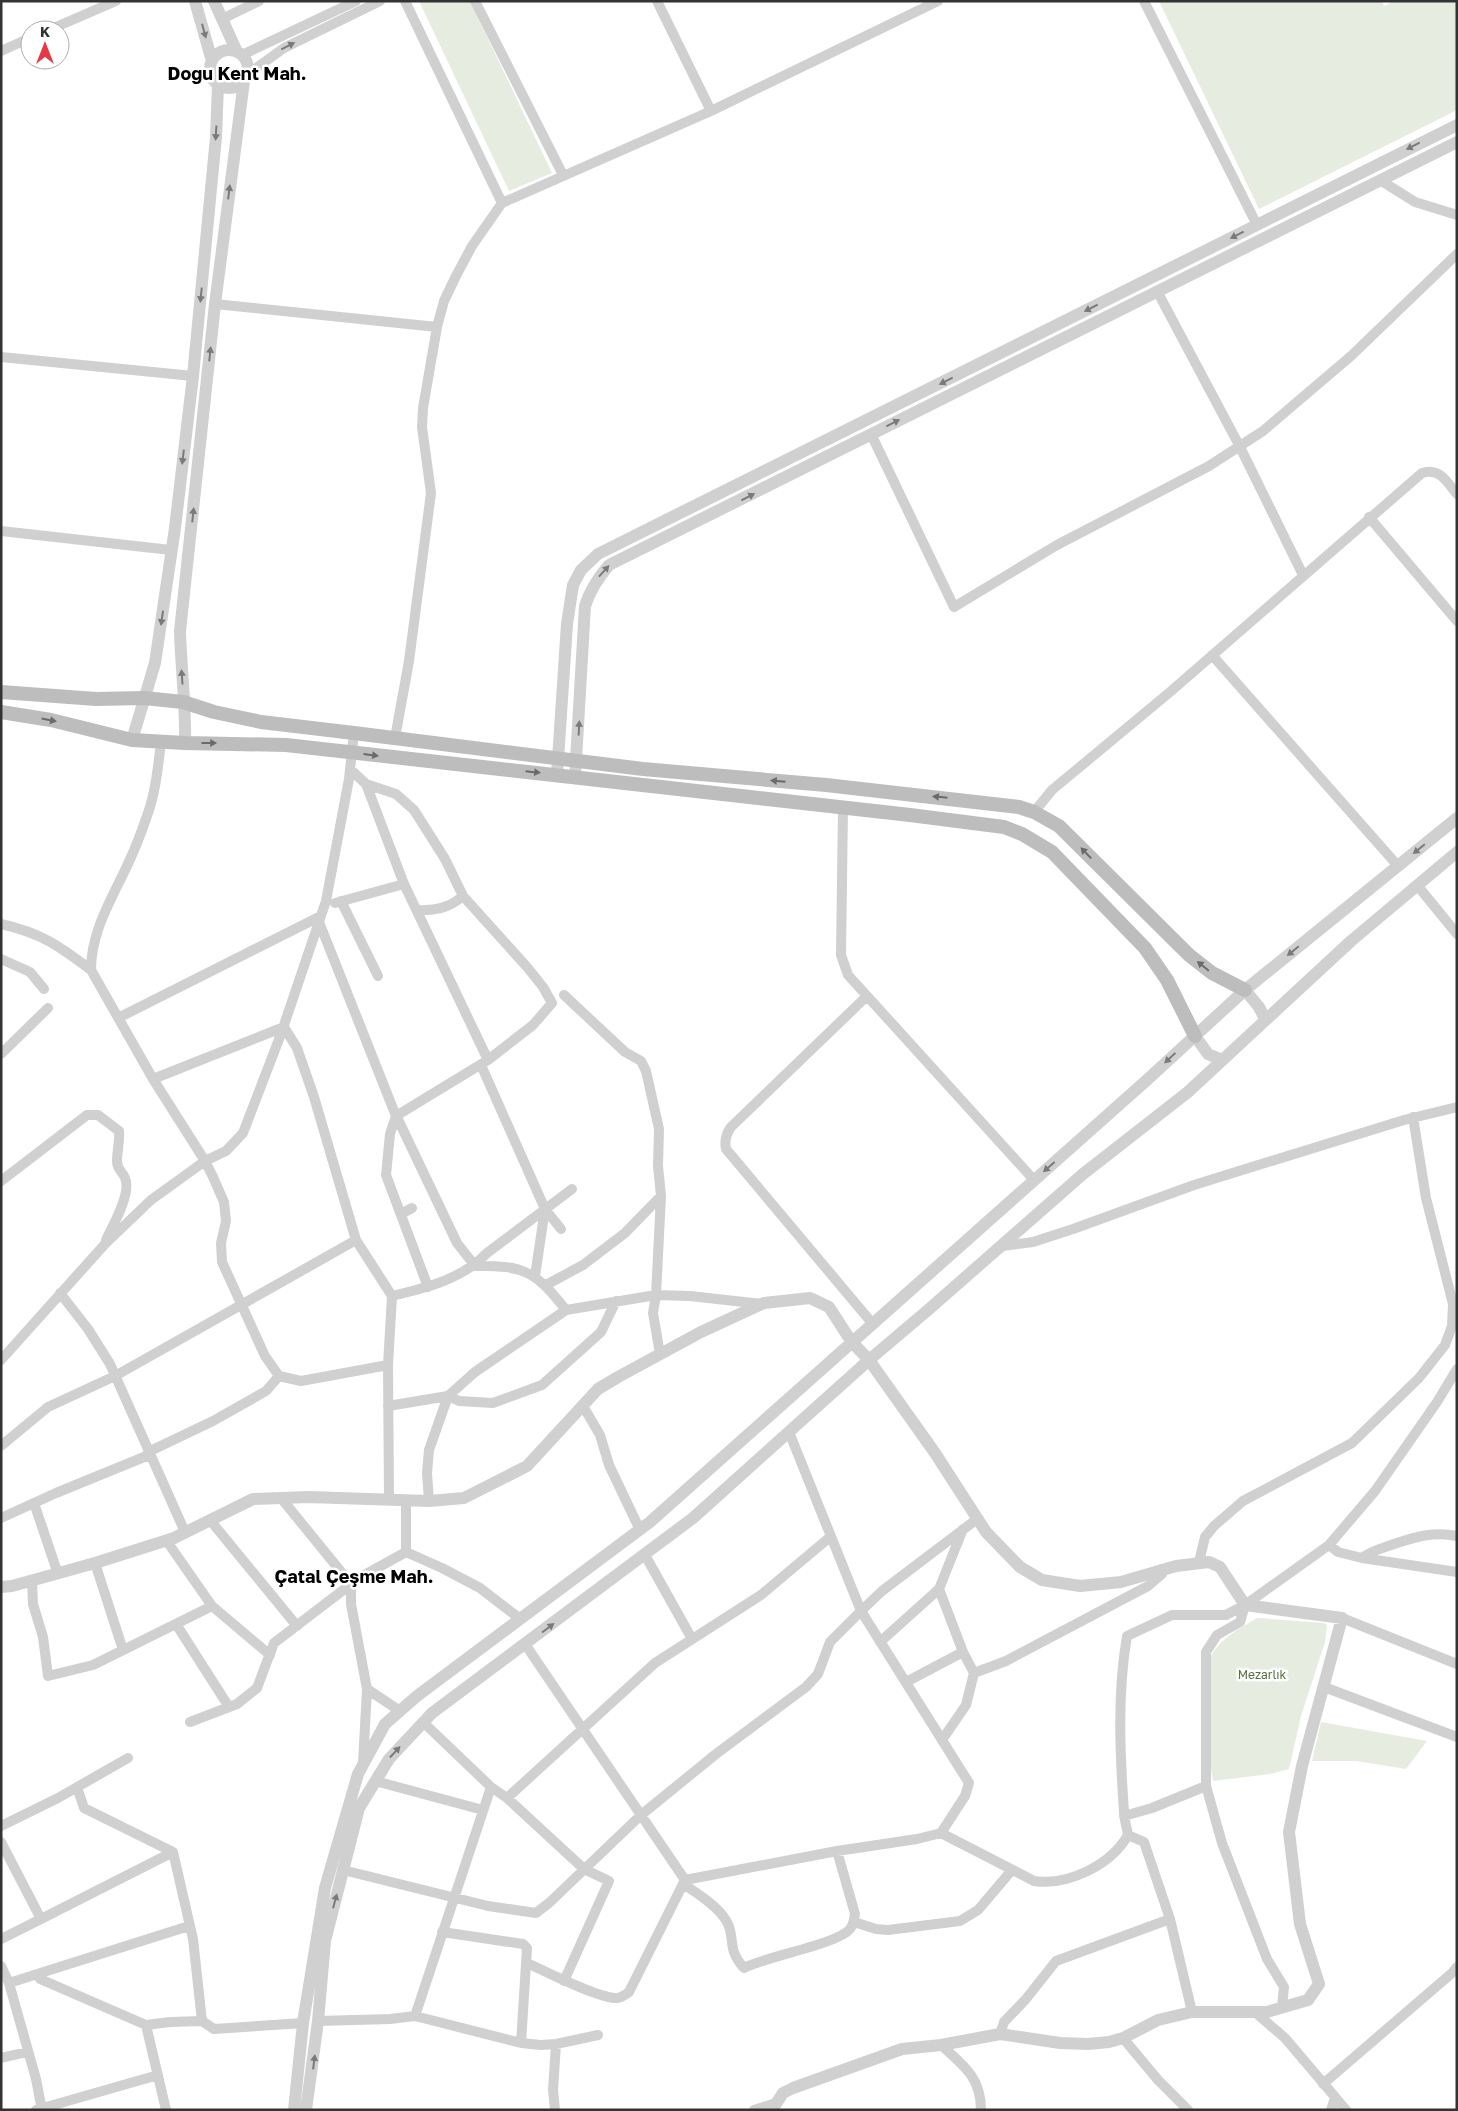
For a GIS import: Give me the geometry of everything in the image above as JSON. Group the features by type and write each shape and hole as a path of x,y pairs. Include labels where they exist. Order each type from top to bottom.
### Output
{"main road":[{"path":"1,692 96,699 144,698 184,702 214,712 261,722 576,761 1004,804 1034,812 1066,832 1189,955 1212,973 1245,990"},
{"path":"1,712 51,720 132,740 185,743 262,743 557,774 843,807 1004,828 1038,842 1052,852 1145,948 1167,980 1195,1036"}],"street":[{"path":"70,21 116,1"},
{"path":"132,740 155,663 171,550 193,376 216,137 218,85 210,72 212,61 195,1"},
{"path":"185,743 186,721 180,631 215,304 248,64 239,53 214,1"},
{"path":"222,19 259,1"},
{"path":"212,61 220,52 225,50 239,53 345,4 356,1"},
{"path":"218,85 235,87 284,48 380,1"},
{"path":"405,1 502,203"},
{"path":"475,1 563,176"},
{"path":"657,1 711,111"},
{"path":"395,738 409,661 431,493 422,427 423,408 437,327 444,301 456,276 472,246 502,203 711,111 938,1"},
{"path":"1144,1 1257,225"},
{"path":"1,51 20,42"},
{"path":"557,774 567,624 572,585 581,570 598,554 1457,125"},
{"path":"575,777 585,606 599,576 609,565 1457,142"},
{"path":"1380,180 1396,192 1415,202 1457,215"},
{"path":"871,434 954,607 1057,545 1201,470 1240,447 1285,414 1351,356 1457,254"},
{"path":"1157,291 1240,447 1303,574"},
{"path":"215,304 437,327"},
{"path":"1,358 193,376"},
{"path":"1034,812 1052,790 1212,655 1369,517 1425,472 1433,471 1439,474 1457,494"},
{"path":"1369,517 1457,621"},
{"path":"1,531 171,550"},
{"path":"1212,655 1398,866"},
{"path":"1,1360 105,1244 151,1200 205,1161 226,1151 243,1133 284,1027 325,905 350,770 354,733"},
{"path":"90,970 90,957 108,902 127,866 149,812 155,788 161,742"},
{"path":"350,770 366,784 396,794 414,810 445,859 462,896 527,966 543,987 552,1003 533,1025 485,1062 396,1116 390,1134 386,1175 428,1287"},
{"path":"366,784 404,884 485,1062 545,1209 561,1229"},
{"path":"843,807 842,955 848,975 1034,1180"},
{"path":"294,2110 303,2023 325,1888 363,1764 386,1724 417,1696 640,1530 1245,990 1457,818"},
{"path":"306,2110 318,2021 325,1941 359,1808 389,1759 432,1713 694,1518 868,1360 1083,1174 1188,1092 1351,941 1457,852"},
{"path":"325,905 404,884"},
{"path":"1417,885 1457,934"},
{"path":"417,910 430,911 443,908 453,904 462,896"},
{"path":"341,901 378,976"},
{"path":"118,1018 320,919"},
{"path":"320,919 396,1116 457,1243 475,1266"},
{"path":"1,924 23,928 59,945 90,970 153,1079 205,1161 224,1202 226,1221 222,1243 222,1262 265,1356 279,1376 301,1381 388,1365"},
{"path":"1,959 30,972 44,989"},
{"path":"1245,990 1259,1007 1265,1019"},
{"path":"564,994 625,1052 641,1061 646,1072 659,1129 658,1166 661,1196 656,1295 653,1313 660,1354"},
{"path":"867,996 731,1127 726,1134 725,1143 726,1149 872,1323"},
{"path":"1,1054 48,1008"},
{"path":"153,1079 284,1027"},
{"path":"284,1027 297,1048 314,1097 356,1240 392,1296 388,1365 389,1499"},
{"path":"1195,1036 1208,1054 1222,1060"},
{"path":"1002,1246 1033,1242 1072,1230 1194,1185 1413,1117 1457,1107"},
{"path":"1,1181 87,1115 98,1115 119,1131 118,1169 126,1178 125,1198 105,1244"},
{"path":"1199,1562 1205,1537 1214,1526 1243,1501 1352,1443 1419,1378 1449,1336 1454,1291 1426,1198 1413,1117"},
{"path":"392,1296 428,1287 475,1266 487,1253 572,1189"},
{"path":"546,1285 583,1265 625,1233 661,1196"},
{"path":"402,1214 412,1208"},
{"path":"535,1276 545,1209"},
{"path":"1,1446 48,1407 115,1376 243,1306 356,1240"},
{"path":"475,1266 498,1266 523,1271 535,1276 546,1285 566,1310"},
{"path":"60,1294 100,1346 185,1532"},
{"path":"429,1500 427,1473 429,1450 448,1396 475,1372 566,1310 656,1295 690,1296 762,1304 810,1298 829,1307 851,1341 868,1360 935,1453 986,1532 1020,1567 1042,1580 1087,1586 1121,1582 1162,1569 1209,1562 1220,1567 1245,1605 1342,1618 1457,1664"},
{"path":"388,1406 448,1396 459,1401 493,1403 542,1385 601,1332 616,1301"},
{"path":"1,1587 58,1574 166,1540 253,1499 308,1497 429,1500 464,1498 527,1466 598,1389 701,1332 762,1304"},
{"path":"684,1882 941,1832 1024,1878 1039,1882 1068,1878 1103,1862 1123,1843 1128,1835 1124,1816 1120,1734 1122,1663 1127,1636 1172,1615 1226,1615 1245,1605 1329,1545 1375,1491 1457,1370"},
{"path":"1,1518 149,1453 213,1421 266,1391 279,1376"},
{"path":"583,1406 600,1435 609,1465 640,1530"},
{"path":"789,1432 861,1611 969,1783 965,1796 941,1832"},
{"path":"281,1498 351,1584 350,1604 367,1689 363,1764"},
{"path":"406,1500 406,1552"},
{"path":"34,1503 58,1574"},
{"path":"343,1870 488,1906 536,1913 549,1904 584,1868 641,1815 716,1754 806,1687 818,1674 830,1642 861,1611 882,1591 977,1519"},
{"path":"210,1520 297,1626"},
{"path":"880,1642 939,1589 963,1529"},
{"path":"1362,1558 1370,1552 1414,1537 1434,1534 1457,1536"},
{"path":"507,1798 655,1663 761,1595 830,1537"},
{"path":"166,1540 212,1606 270,1655"},
{"path":"1329,1545 1338,1552 1362,1558 1457,1572"},
{"path":"406,1552 480,1588 520,1618"},
{"path":"190,1722 238,1704 257,1688 274,1644 351,1584 406,1552"},
{"path":"645,1555 692,1639"},
{"path":"96,1563 122,1650"},
{"path":"974,1673 1006,1661 1148,1586 1162,1574 1162,1569"},
{"path":"32,1581 33,1604 43,1637 48,1676 93,1665 212,1606"},
{"path":"939,1589 963,1652 974,1673 966,1705 942,1740"},
{"path":"1245,1605 1240,1622 1217,1635 1206,1652 1206,1786 1222,1843 1263,1950 1284,1987 1282,2007"},
{"path":"754,2110 774,2106 783,2093 793,2088 902,2049 941,2045 1000,2034 1060,2043 1088,2044 1109,2042 1123,2038 1158,2020 1192,2012 1227,2011 1256,2013 1308,2000 1319,1984 1300,1924 1289,1832 1302,1766 1342,1618"},
{"path":"176,1624 229,1707"},
{"path":"525,1644 684,1882 727,1920 732,1951 744,1968 757,1961 831,1940 849,1930 854,1922 854,1908 837,1851"},
{"path":"906,1682 963,1652"},
{"path":"1324,1687 1457,1737"},
{"path":"367,1689 400,1711"},
{"path":"423,1722 491,1788 507,1798 584,1868 609,1881 564,1981"},
{"path":"1,1826 128,1758"},
{"path":"375,1782 483,1810"},
{"path":"1124,1816 1152,1808 1206,1786"},
{"path":"77,1787 84,1808 173,1852"},
{"path":"415,2016 491,1788"},
{"path":"1128,1835 1144,1842 1170,1919 1192,2012"},
{"path":"1,1842 41,1919"},
{"path":"1,1938 173,1852"},
{"path":"173,1852 190,1926 202,2021"},
{"path":"854,1922 876,1929 888,1930 960,1921 978,1910 1012,1870"},
{"path":"527,1963 564,1981 610,1997 620,1998 629,1992 684,1882"},
{"path":"1000,2034 1004,2022 1026,1999 1056,1960 1170,1919"},
{"path":"9,1983 190,1926"},
{"path":"442,1932 523,1944 527,1948 521,2043"},
{"path":"1,1966 9,1983 36,2079 40,2109 158,2075"},
{"path":"1323,2084 1452,1973 1457,1966"},
{"path":"36,1974 40,1978 146,2024 202,2021 214,2029 303,2023"},
{"path":"1256,2013 1285,2038 1346,2110"},
{"path":"318,2021 390,2019 415,2016 521,2043 556,2044 598,2035"},
{"path":"146,2024 166,2110"},
{"path":"1123,2038 1158,2080 1188,2110"},
{"path":"555,2110 553,2090 556,2044"},
{"path":"941,2045 963,2063 972,2075 978,2087 981,2110"},
{"path":"1,2058 27,2052"},
{"path":"1330,2110 1334,2098"}],"green space":[{"path":"419,1 470,1 552,173 509,191"},
{"path":"1159,1 1382,1 1384,6 1394,1 1457,1 1457,110 1259,209"},
{"name":"Mezarlık","path":"1257,1618 1324,1623 1327,1625 1325,1642 1301,1716 1289,1769 1270,1774 1213,1781 1211,1767 1211,1656 1215,1649 1226,1639"},
{"path":"1321,1722 1427,1741 1406,1769 1356,1761 1312,1761"}],"district":[{"name":"Doğu Kent Mah.","path":"237,73"},
{"name":"Çatal Çeşme Mah.","path":"354,1576"}]}
